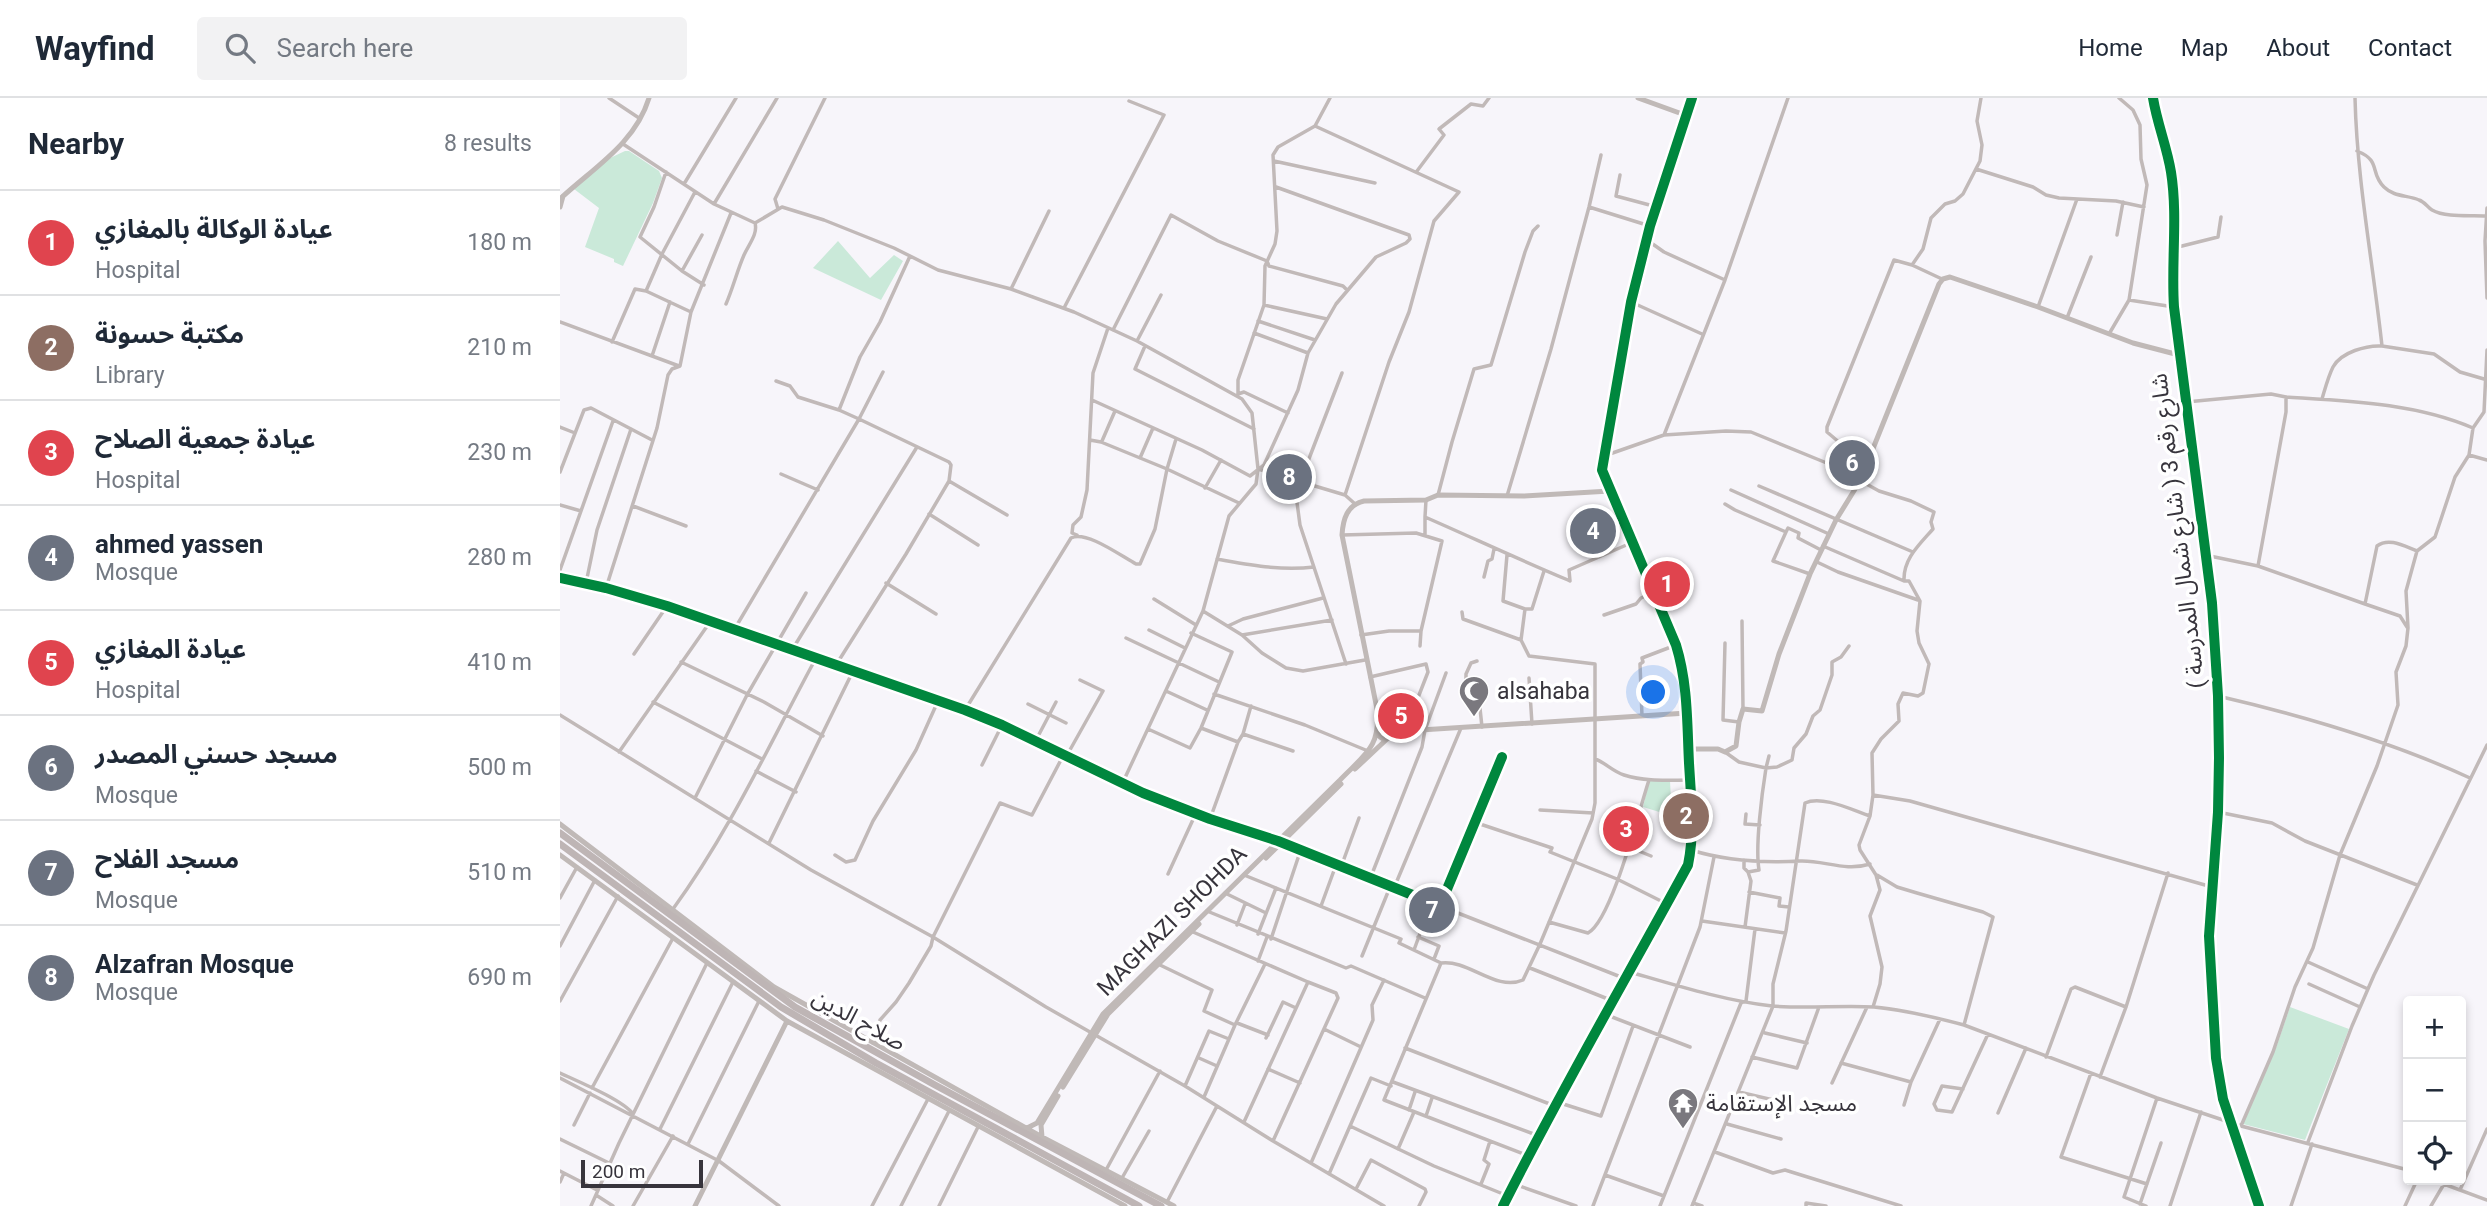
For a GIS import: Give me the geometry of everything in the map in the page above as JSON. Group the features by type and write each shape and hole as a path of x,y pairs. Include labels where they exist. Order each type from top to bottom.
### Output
{"highway":[{"name":"صلاح الدين","path":"560,833 646,913 781,1007 876,1063 1139,1206"},
{"name":"صلاح الدين","path":"560,844 597,866 795,1007 935,1085 1164,1204"},
{"path":"572,853 577,851 577,846"},
{"path":"1035,1149 1041,1139"},
{"path":"1117,1192 1123,1182"}],"street":[{"path":"608,98 641,119"},
{"path":"563,196 623,144 641,119 649,98"},
{"path":"684,184 736,98"},
{"path":"714,204 778,98"},
{"path":"778,209 775,199 825,98"},
{"path":"1238,394 1238,380 1264,305 1266,261 1275,244 1277,231 1273,155 1278,147 1315,126 1329,98"},
{"path":"1416,171 1441,141 1444,135 1439,129 1471,104 1483,106 1489,98"},
{"path":"1638,98 1685,115"},
{"path":"1506,1205 1514,1184 1584,1049 1607,1015 1688,865 1691,850 1693,825 1683,668 1676,645 1602,470 1631,302 1650,226 1692,98"},
{"path":"1664,435 1725,280 1788,98"},
{"path":"1912,265 1923,249 1931,218 1945,204 1955,201 1963,194 1976,169 1982,154 1977,121 1981,98"},
{"path":"2109,334 2129,300 2147,185 2141,159 2140,125 2133,110 2119,98"},
{"name":"شارع رقم 3 ( شارع شمال المدرسة )","path":"2153,98 2171,171 2174,207 2174,307 2206,555 2218,696 2218,812 2209,936 2216,1058 2223,1100 2259,1206"},
{"path":"2355,98 2357,151 2382,346"},
{"path":"1064,308 1164,115 1129,101"},
{"path":"1315,126 1459,192 1434,221 1409,312 1345,495"},
{"path":"623,144 714,204 755,223"},
{"path":"2357,151 2370,156 2376,166 2377,177 2393,194 2421,201 2433,211 2451,215 2486,215"},
{"path":"1507,496 1589,207 1601,155"},
{"path":"1274,161 1375,183"},
{"path":"1976,169 2033,187 2046,195 2123,202 2144,207"},
{"path":"666,172 640,237 704,285"},
{"path":"1620,175 1616,196 1657,207"},
{"path":"560,185 563,196 560,207"},
{"path":"1091,400 1250,476 1264,465 1288,413 1308,353 1336,304 1376,257 1409,239 1409,235 1276,187"},
{"path":"646,291 695,192"},
{"path":"2038,307 2077,199"},
{"path":"2117,235 2123,202"},
{"path":"755,223 782,207 834,224 938,270 1011,289 1064,308 1137,341 1238,394 1252,413 1258,469 1256,484 1229,516 1203,611 1123,783"},
{"path":"1589,207 1650,226"},
{"path":"2487,208 2484,241 2487,298"},
{"path":"1011,289 1049,211"},
{"path":"680,366 691,312 731,213"},
{"path":"1176,439 1155,529 1140,564 1087,536 1072,533 1081,517 1087,490 1094,365 1110,329 1171,215 1218,241 1266,261 1273,268 1343,286 1348,290"},
{"path":"2172,249 2218,237 2221,216"},
{"path":"726,304 757,227 755,223"},
{"path":"1438,495 1474,369 1491,365 1525,252 1533,231 1538,226"},
{"path":"682,271 702,235"},
{"path":"1647,240 1664,252 1725,280"},
{"path":"839,410 860,357 880,322 910,256"},
{"path":"2067,318 2091,257"},
{"path":"1834,466 1846,452 1846,447 1826,432 1894,260 1943,279"},
{"path":"1742,709 1762,711 1779,654 1810,574 1836,520 1860,481 1938,284 1943,279 1950,277 2133,343 2179,355"},
{"path":"612,342 635,289 646,291 691,312"},
{"path":"1137,341 1161,295"},
{"path":"2129,300 2174,307"},
{"path":"652,356 670,302"},
{"path":"1631,302 1702,334"},
{"path":"1264,305 1327,319"},
{"path":"1258,321 1315,340"},
{"path":"560,322 680,366"},
{"path":"1254,333 1308,353"},
{"path":"2322,399 2334,365 2370,345 2434,354 2460,372 2484,379"},
{"path":"1145,346 1135,369 1254,429"},
{"path":"2241,1126 2273,1052 2295,987 2308,962 2340,855 2377,766 2398,705 2396,672 2406,646 2408,628 2406,591 2417,551 2435,537 2455,478 2469,455 2473,428 2485,410 2487,350"},
{"path":"606,588 633,506 668,375 680,366"},
{"path":"734,630 818,490 883,372"},
{"path":"1342,373 1297,481 1300,525 1346,664"},
{"path":"776,381 790,386 798,397 839,410 949,462 949,481 836,665"},
{"path":"1238,394 1244,393 1288,413"},
{"path":"2186,402 2272,394 2392,406 2457,421 2473,428"},
{"path":"2258,566 2286,412 2286,397"},
{"path":"560,472 584,410 591,408 652,440"},
{"path":"1101,442 1115,411"},
{"path":"560,570 613,421"},
{"path":"560,426 575,433"},
{"path":"1140,458 1153,428"},
{"path":"586,583 597,530 631,429"},
{"path":"1604,456 1664,435 1751,432 1834,466 1880,491 1934,512 1931,522 1933,529 1913,552 1904,569 1904,581"},
{"path":"1089,440 1101,442 1167,469 1239,503"},
{"path":"792,650 917,447"},
{"path":"2469,455 2487,460"},
{"path":"1205,488 1221,460"},
{"path":"1258,469 1345,495 1354,503"},
{"path":"781,474 818,490"},
{"path":"949,481 1007,515"},
{"path":"1759,486 1913,552"},
{"path":"1731,490 1829,534"},
{"path":"1370,677 1426,664 1428,672 1403,731 1381,738 1378,732 1377,709 1365,660 1342,535 1346,514 1354,503 1426,500 1438,495 1507,496 1610,491"},
{"path":"1425,535 1426,500"},
{"path":"1725,504 1786,532"},
{"path":"560,505 582,511"},
{"path":"633,506 686,526"},
{"path":"929,514 978,545"},
{"path":"1425,517 1570,581 1569,570 1631,543"},
{"path":"1810,574 1773,561 1788,528 1798,533 1798,538 1909,581 1920,601 1917,631 1928,664 1923,693 1913,696 1903,693 1898,704 1899,721 1872,752 1873,795 1870,816 1859,845 1862,855 1876,875 1880,890 1870,916 1882,967 1870,1007 1832,1083"},
{"path":"1342,535 1416,533 1442,541 1420,646"},
{"path":"965,710 1064,548 1077,535"},
{"path":"2365,604 2377,546 2381,542 2394,542 2417,551"},
{"path":"1484,577 1494,549"},
{"path":"1507,555 1503,601 1531,609 1545,570"},
{"path":"2206,555 2258,566 2400,616 2408,628"},
{"path":"1217,559 1293,570 1314,566"},
{"path":"1816,561 1838,572 1920,601"},
{"path":"560,578 667,606 965,710 1123,783 1210,819 1280,842 1626,979"},
{"path":"886,583 936,614"},
{"path":"1604,615 1636,604 1641,598 1654,592"},
{"path":"695,797 747,695 806,593"},
{"path":"1228,626 1243,619 1324,598"},
{"path":"1154,599 1196,625"},
{"path":"634,654 667,606"},
{"path":"1246,875 1401,939 1399,943 1441,963 1447,962 1512,983 1523,980 1593,813 1595,760 1595,664 1529,656 1521,640 1525,609"},
{"path":"1203,611 1242,635 1262,653 1286,668 1303,671 1365,660"},
{"path":"1462,612 1463,619 1521,640"},
{"path":"1242,635 1332,620"},
{"path":"1725,752 1736,746 1742,709 1742,621"},
{"path":"619,752 710,622"},
{"path":"1149,630 1185,648"},
{"path":"1361,635 1389,631 1421,631"},
{"path":"1149,729 1190,748 1201,728 1232,652 1191,633"},
{"path":"1126,638 1219,682"},
{"path":"1726,643 1723,720 1738,722"},
{"path":"1642,716 1642,659 1676,645"},
{"path":"1688,749 1718,749 1739,762 1766,768 1777,767 1791,760 1794,748 1806,734 1813,716 1820,710 1832,675 1832,662 1841,657 1849,646"},
{"path":"673,909 704,867 732,819 816,658"},
{"path":"1477,661 1471,663 1466,682 1478,690 1482,727"},
{"path":"681,663 823,736"},
{"path":"769,843 853,671"},
{"path":"1370,879 1422,747 1425,730 1446,673"},
{"path":"1529,678 1532,724"},
{"path":"873,1043 880,1020 896,1002 931,946 933,937 1000,803 1032,815 1102,691 1080,680"},
{"path":"1166,691 1207,709"},
{"path":"1214,694 1251,706 1367,754 1380,728 1425,730 1687,713"},
{"path":"2218,696 2384,742 2470,778"},
{"path":"835,855 846,862 855,860 873,821 916,750 938,701"},
{"path":"653,702 762,759"},
{"path":"1034,742 1056,702"},
{"path":"1028,704 1066,723"},
{"path":"1210,819 1251,706"},
{"path":"1377,709 1388,727 1388,737"},
{"path":"560,715 823,877 933,937 1384,1206"},
{"path":"982,765 1002,725"},
{"path":"1201,728 1238,742"},
{"path":"1362,956 1461,728"},
{"path":"1243,734 1293,751"},
{"name":"MAGHAZI SHOHDA","path":"1027,1128 1037,1123 1110,1006 1367,754 1388,737"},
{"path":"2291,1206 2310,1143 2311,1131 2360,1007 2487,745"},
{"path":"1748,872 1759,870 1760,825 1769,756"},
{"path":"1440,906 1502,757"},
{"path":"1595,760 1623,775 1649,780 1690,780"},
{"path":"756,771 796,792"},
{"path":"1549,922 1588,933 1596,929 1608,905 1629,847 1649,780"},
{"path":"1873,795 1910,801 2212,887"},
{"path":"1702,1206 1693,1205 1773,1006 1773,984 1785,933 1806,801 1823,802 1870,816"},
{"path":"1540,810 1593,813"},
{"path":"2218,812 2272,823 2305,841 2417,885"},
{"path":"1168,874 1196,813"},
{"path":"1746,814 1745,824 1760,825"},
{"path":"1321,906 1359,818"},
{"path":"1474,822 1552,848 1550,852 1617,879 1667,904"},
{"path":"560,824 774,987 1027,1128 1041,1139 1106,1170 1123,1182 1149,1131"},
{"path":"1629,847 1651,856"},
{"path":"1691,850 1714,857 1744,860 1801,861 1841,867 1870,864"},
{"path":"1258,961 1286,895 1300,851"},
{"path":"560,855 646,913 673,938 787,1021 1125,1206"},
{"path":"1593,1206 1702,921 1714,857"},
{"path":"1744,860 1744,868 1751,881 1745,927"},
{"path":"560,898 577,867"},
{"path":"2100,1077 2126,1007 2168,873"},
{"path":"1876,875 1897,887 1993,917 1964,1025"},
{"path":"560,946 595,880"},
{"path":"1258,933 1276,888"},
{"path":"1749,892 1780,898 1779,906 1789,908"},
{"path":"1226,894 1266,913"},
{"path":"560,1001 618,896"},
{"path":"1414,950 1431,903"},
{"path":"1237,925 1245,904"},
{"path":"1208,912 1425,998"},
{"path":"1702,921 1785,933"},
{"path":"1746,1001 1755,929"},
{"path":"1189,930 1336,993 1338,998 1273,1141"},
{"path":"1418,937 1439,946 1434,960"},
{"path":"574,1125 673,938"},
{"path":"2308,962 2368,989"},
{"path":"591,1206 609,1163 707,963"},
{"path":"1156,963 1212,990 1204,1011 1267,1036 1283,1002 1296,1008"},
{"path":"1441,963 1384,1100 1529,1156"},
{"path":"1204,1097 1265,964"},
{"path":"1530,968 1614,1002"},
{"path":"1630,972 1676,986 1773,1006 1870,1007 1916,1013 1964,1025 2157,1098 2241,1126 2403,1169"},
{"path":"1311,1163 1373,1020 1372,1005 1384,980"},
{"path":"660,1129 733,982"},
{"path":"1244,1122 1308,982"},
{"path":"2309,984 2360,1007"},
{"path":"2046,1057 2071,989 2075,987 2126,1007"},
{"path":"688,1144 759,1001"},
{"path":"1660,1206 1741,1003 1746,1001"},
{"path":"1752,1058 1797,1068 1819,1007"},
{"path":"1607,1015 1690,1047"},
{"path":"1904,1105 1911,1082 1940,1019"},
{"path":"695,1206 787,1021"},
{"path":"1405,1048 1556,1104 1601,1116 1633,1026"},
{"path":"1324,1029 1361,1047"},
{"path":"1185,1086 1209,1031 1229,1040"},
{"name":"MAGHAZI SHOHDA","path":"1041,1139 1041,1125 1093,1032"},
{"path":"1764,1033 1807,1043"},
{"path":"1963,1089 1942,1086 1934,1104 1937,1110 1952,1112 1963,1089 1988,1034"},
{"path":"1998,1113 2026,1048"},
{"path":"1199,1058 1217,1066"},
{"path":"1841,1063 1911,1082"},
{"path":"1268,1069 1300,1083"},
{"path":"1106,1170 1160,1071"},
{"path":"2091,1073 2061,1157 2147,1184"},
{"path":"560,1075 719,1161 779,1206"},
{"path":"1329,1174 1371,1078 1539,1136"},
{"path":"1409,1110 1415,1091"},
{"path":"1739,1092 1791,1104"},
{"path":"1426,1116 1432,1098"},
{"path":"2157,1098 2124,1196 2142,1205 2161,1143"},
{"path":"873,1206 928,1099"},
{"path":"1174,1206 1164,1204 1217,1105"},
{"path":"901,1206 950,1111"},
{"path":"1398,1149 1414,1112"},
{"path":"2170,1206 2201,1112"},
{"path":"1727,1124 1781,1139"},
{"path":"1350,1126 1508,1196"},
{"path":"939,1206 978,1127"},
{"path":"2460,1191 2487,1129"},
{"path":"633,1206 673,1136"},
{"path":"560,1139 609,1163"},
{"path":"1480,1184 1489,1164 1484,1160 1490,1141"},
{"path":"1715,1152 1773,1173 1785,1170 1881,1203 1902,1206"},
{"path":"1356,1189 1371,1160 1425,1189 1419,1206"},
{"path":"560,1182 562,1172 596,1192 613,1206"},
{"path":"1605,1175 1664,1196"},
{"path":"1514,1184 1576,1206"},
{"path":"2405,1206 2415,1185"},
{"path":"2431,1206 2443,1185"},
{"path":"2446,1185 2487,1200"},
{"path":"1806,1206 1806,1203 1826,1206"}],"green space":[{"path":"625,151 659,171 662,178 623,266 614,262 614,259 585,247 599,208 574,189 608,159"},
{"path":"838,241 870,278 894,255 903,261 881,300 813,268"},
{"path":"1649,781 1670,781 1671,799 1666,814 1643,807"},
{"path":"2290,1007 2349,1029 2305,1140 2243,1124 2277,1045"}],"cycle path":[{"path":"1503,1206 1688,865 1691,802 1686,704 1680,660 1602,470 1631,302 1650,226 1692,98"},
{"path":"2153,98 2173,189 2174,307 2212,603 2219,758 2209,936 2216,1058 2223,1099 2259,1206"},
{"path":"560,578 667,606 965,710 1143,793 1278,841 1440,906 1502,757"}],"place":[{"name":"مسجد حسني المصدر","path":"1852,463"},
{"name":"Alzafran Mosque","path":"1289,477"},
{"name":"ahmed yassen","path":"1593,531"},
{"name":"عيادة الوكالة بالمغازي","path":"1667,584"},
{"name":"عيادة المغازي","path":"1401,716"},
{"name":"alsahaba","path":"1474,718"},
{"name":"مكتبة حسونة","path":"1686,816"},
{"name":"عيادة جمعية الصلاح","path":"1626,829"},
{"name":"مسجد الفلاح","path":"1432,910"},
{"name":"مسجد الإستقامة","path":"1683,1130"}]}
